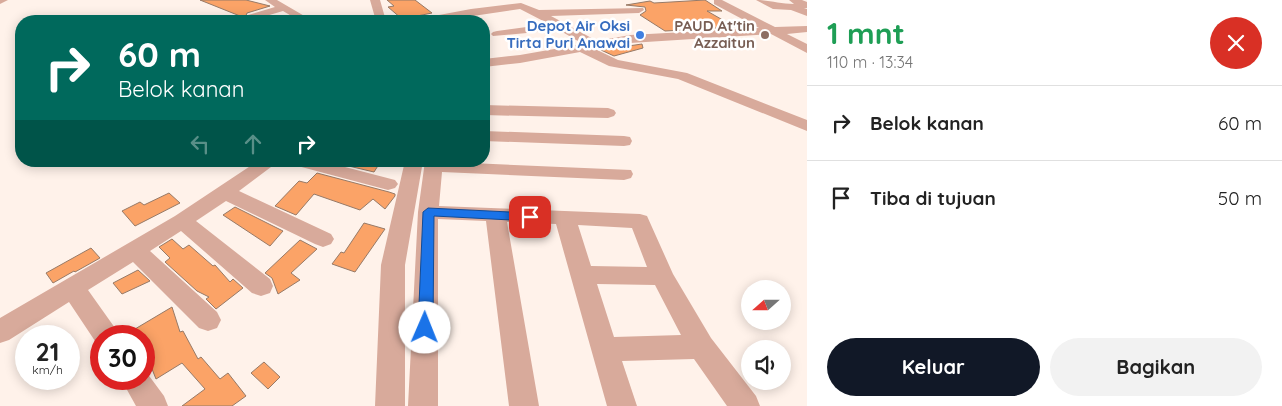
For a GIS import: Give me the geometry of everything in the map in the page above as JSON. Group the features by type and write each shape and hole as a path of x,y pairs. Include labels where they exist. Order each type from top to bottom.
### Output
{"street":[{"path":"270,0 296,15"},
{"path":"375,0 379,15"},
{"path":"761,0 777,7 793,3 807,13"},
{"path":"718,2 807,49"},
{"path":"458,3 476,12 488,15"},
{"path":"458,15 516,3 560,26 614,63 682,76 806,125"},
{"path":"261,15 283,8"},
{"path":"538,13 639,10"},
{"path":"490,15 505,19"},
{"path":"497,34 560,26"},
{"path":"490,62 520,59 630,39 807,29"},
{"path":"749,102 764,95"},
{"path":"490,110 608,113"},
{"path":"490,136 624,141"},
{"path":"0,332 182,221 262,167"},
{"path":"323,167 388,184"},
{"path":"390,406 393,265 412,183 424,167"},
{"path":"423,406 428,212 427,167"},
{"path":"490,167 624,174"},
{"path":"226,193 323,238"},
{"path":"428,212 640,222 662,276 700,347 745,406"},
{"path":"496,216 524,406"},
{"path":"565,218 622,406"},
{"path":"182,221 261,286"},
{"path":"135,250 208,320"},
{"path":"583,275 662,276"},
{"path":"72,287 98,325"},
{"path":"605,349 700,347"},
{"path":"142,390 153,406"}],"building":[{"path":"200,0 246,0 270,6 247,13 246,15 238,15"},
{"path":"387,0 415,0 432,13 397,15 388,7 394,6"},
{"path":"705,0 722,11 707,11 735,27 665,31 640,15 646,11 645,7 626,5 650,1 654,3"},
{"path":"642,44 643,48 614,56 601,50"},
{"path":"353,167 377,167 374,172"},
{"path":"317,173 389,192 395,194 395,196 385,209 373,199 360,210 314,194 296,215 275,206 299,181 307,183"},
{"path":"169,193 180,203 135,226 122,211 140,202 144,205"},
{"path":"235,207 283,231 270,246 223,215"},
{"path":"364,223 385,229 355,272 332,264 341,252 344,253"},
{"path":"172,239 183,249 189,245 213,266 215,265 230,282 233,279 243,288 216,309 206,299 209,297 197,291 165,262 170,258 159,247"},
{"path":"300,240 317,249 291,273 300,280 278,294 272,278 265,273"},
{"path":"91,248 100,258 53,283 46,273"},
{"path":"138,270 150,281 122,294 113,283"},
{"path":"172,307 180,332 183,331 198,359 201,357 220,379 228,373 246,396 232,406 182,406 205,389 182,363 156,379 155,325 142,325"},
{"path":"264,362 280,377 268,389 251,373"}],"place":[{"name":"Depot Air Oksi Tirta Puri Anawai","path":"640,35"},
{"name":"PAUD At'tin Azzaitun","path":"765,35"}],"route":[{"path":"425,328 428,212 530,217"}]}
